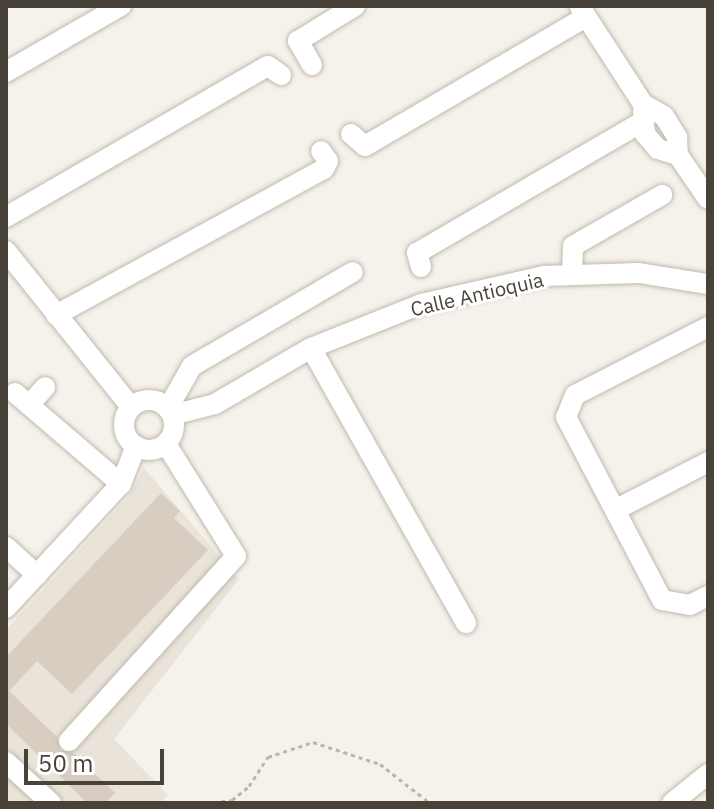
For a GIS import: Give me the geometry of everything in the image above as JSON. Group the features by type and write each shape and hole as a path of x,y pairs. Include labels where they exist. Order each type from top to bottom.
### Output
{"street":[{"path":"6,72 121,6"},
{"path":"312,65 298,41 355,6"},
{"path":"351,134 365,146 583,11 643,112"},
{"path":"6,217 268,66 281,75"},
{"path":"421,267 417,253 643,112 664,116 677,137 678,155 708,199"},
{"path":"56,315 324,169 328,161 321,151"},
{"path":"572,275 573,246 662,195"},
{"path":"6,251 13,277 56,315 131,407"},
{"path":"170,411 145,400 131,407 124,428 136,446 152,450 166,444 174,430 170,411 192,366 353,272"},
{"name":"Calle Antioquia","path":"170,411 240,394 311,348 421,304 544,276 639,273 708,284"},
{"path":"708,327 575,395 567,404 566,417 662,600 690,605 708,596"},
{"path":"311,348 466,623"},
{"path":"45,387 22,399 121,484"},
{"path":"69,741 236,556 166,444"},
{"path":"6,608 121,484 136,446"},
{"path":"615,510 708,462"},
{"path":"6,547 37,575"},
{"path":"6,762 51,803"},
{"path":"672,803 708,774"}],"path":[{"path":"205,803 232,800 249,786 268,757 313,742 380,764 430,803"}],"shaded area":[{"path":"144,468 239,579 114,739 168,795 160,803 6,803 6,630 129,496"}],"building":[{"path":"161,493 180,511 174,518 208,550 72,694 37,661 9,691 57,737 60,750 74,753 115,793 105,803 87,803 6,724 6,657"}]}
